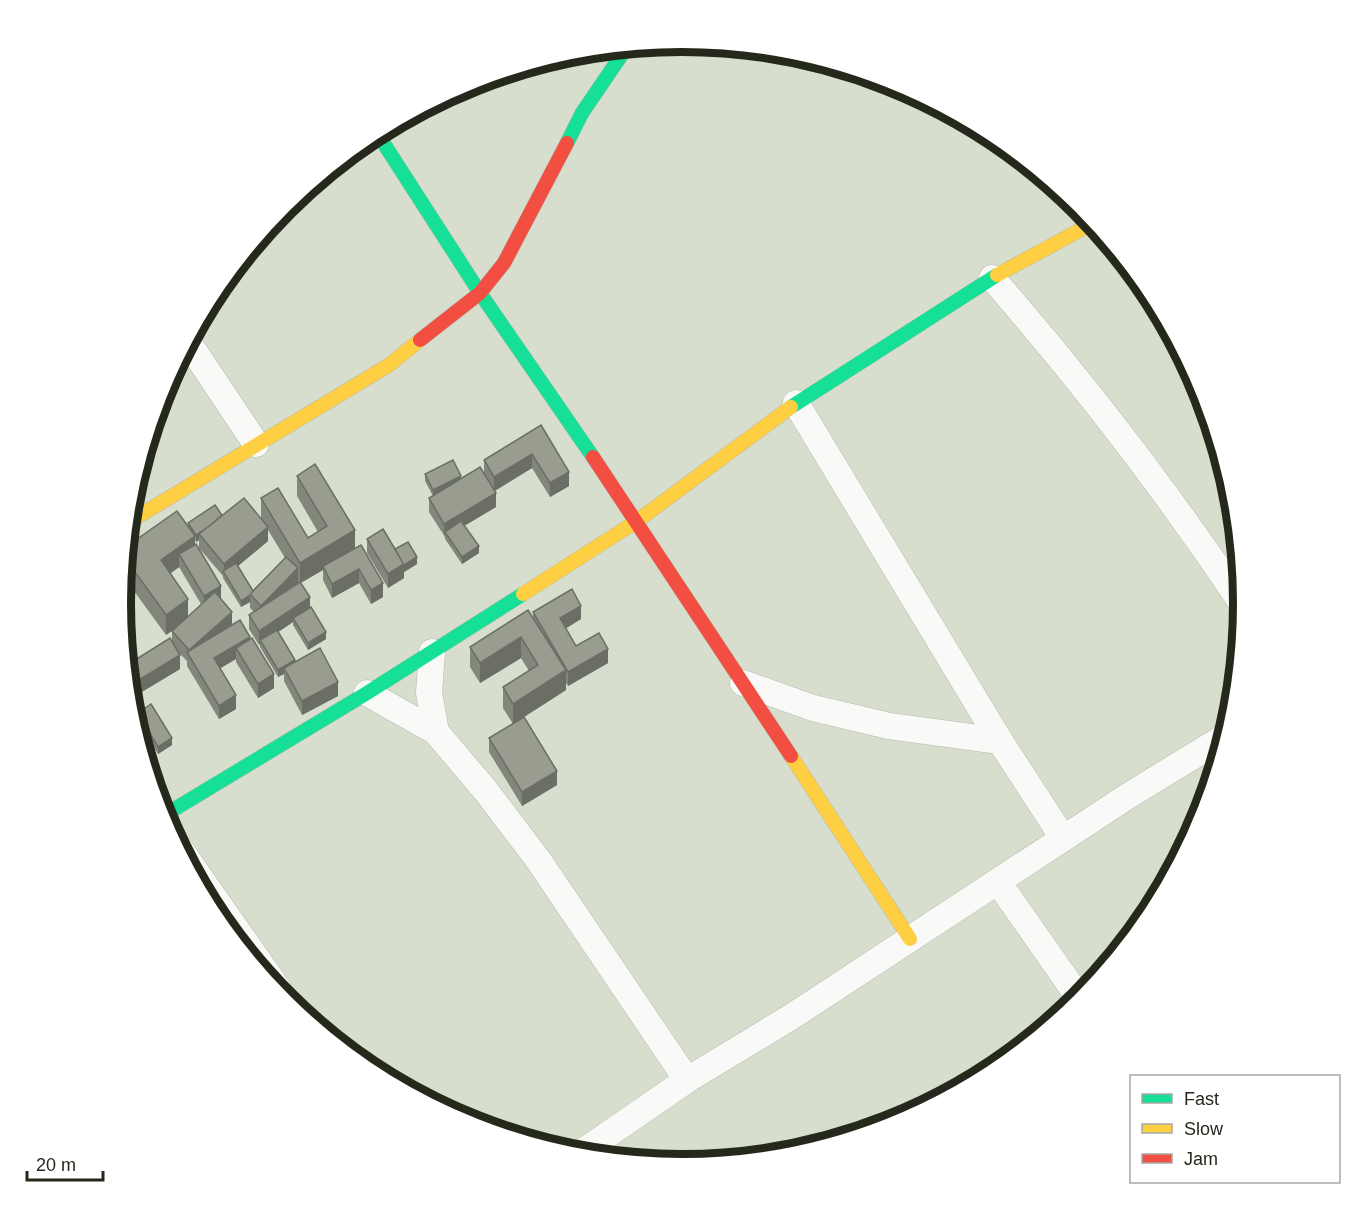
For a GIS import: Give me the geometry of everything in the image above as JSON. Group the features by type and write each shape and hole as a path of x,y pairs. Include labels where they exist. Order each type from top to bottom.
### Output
{"street":[{"path":"139,516 389,365 480,293 504,262 527,222 582,113 621,56"},
{"path":"382,141 480,293 637,521 910,939"},
{"path":"172,811 367,693 637,521 813,390 956,303 992,278 1084,227"},
{"path":"992,278 1090,394 1190,525 1233,589"},
{"path":"193,350 256,444"},
{"path":"796,403 1000,741 1063,838"},
{"path":"432,652 429,693 436,732"},
{"path":"743,683 813,708 878,723 1000,741"},
{"path":"367,693 436,732 539,861 687,1080"},
{"path":"590,1147 687,1080 1215,743"},
{"path":"998,882 1074,991"}],"building":[{"path":"541,425 569,472 550,483 532,454 494,477 484,460"},
{"path":"453,460 461,476 433,490 425,474"},
{"path":"315,464 355,530 300,563 261,498 278,488 308,538 327,526 297,476"},
{"path":"480,467 496,493 444,524 429,498"},
{"path":"244,498 268,527 224,564 199,534"},
{"path":"215,505 222,515 196,535 188,523"},
{"path":"177,511 195,536 161,560 188,599 166,615 132,568 135,541"},
{"path":"461,521 479,546 462,557 445,532"},
{"path":"383,529 404,564 388,574 367,539"},
{"path":"408,542 417,557 404,565 395,549"},
{"path":"196,544 221,586 204,596 179,554"},
{"path":"361,545 383,583 371,590 359,569 332,584 323,566"},
{"path":"286,557 298,568 261,606 250,594"},
{"path":"236,563 253,591 241,601 223,571"},
{"path":"300,582 310,597 259,631 249,615"},
{"path":"572,589 581,606 560,618 576,646 599,633 608,649 568,672 533,612"},
{"path":"215,592 232,612 189,650 172,631"},
{"path":"311,607 326,632 308,643 293,618"},
{"path":"528,610 566,670 513,704 503,687 538,665 521,637 480,663 470,647"},
{"path":"240,620 250,637 214,658 236,695 219,706 187,652"},
{"path":"277,630 295,660 278,670 260,640"},
{"path":"170,638 180,655 137,681 134,660"},
{"path":"252,638 274,674 258,684 236,648"},
{"path":"320,648 338,682 302,701 284,668"},
{"path":"151,704 172,738 158,747 145,725 142,710"},
{"path":"524,717 557,771 522,792 489,738"}],"traffic: fast":[{"path":"567,143 582,113 621,56"},
{"path":"382,141 480,293 593,457"},
{"path":"791,407 997,275"},
{"path":"172,811 367,693 523,594"}],"traffic: slow":[{"path":"997,275 1085,228"},
{"path":"139,516 389,365 420,340"},
{"path":"523,594 637,521 791,407"},
{"path":"791,756 910,939"}],"traffic: jam":[{"path":"420,340 480,293 504,263 567,143"},
{"path":"593,457 791,756"}]}
